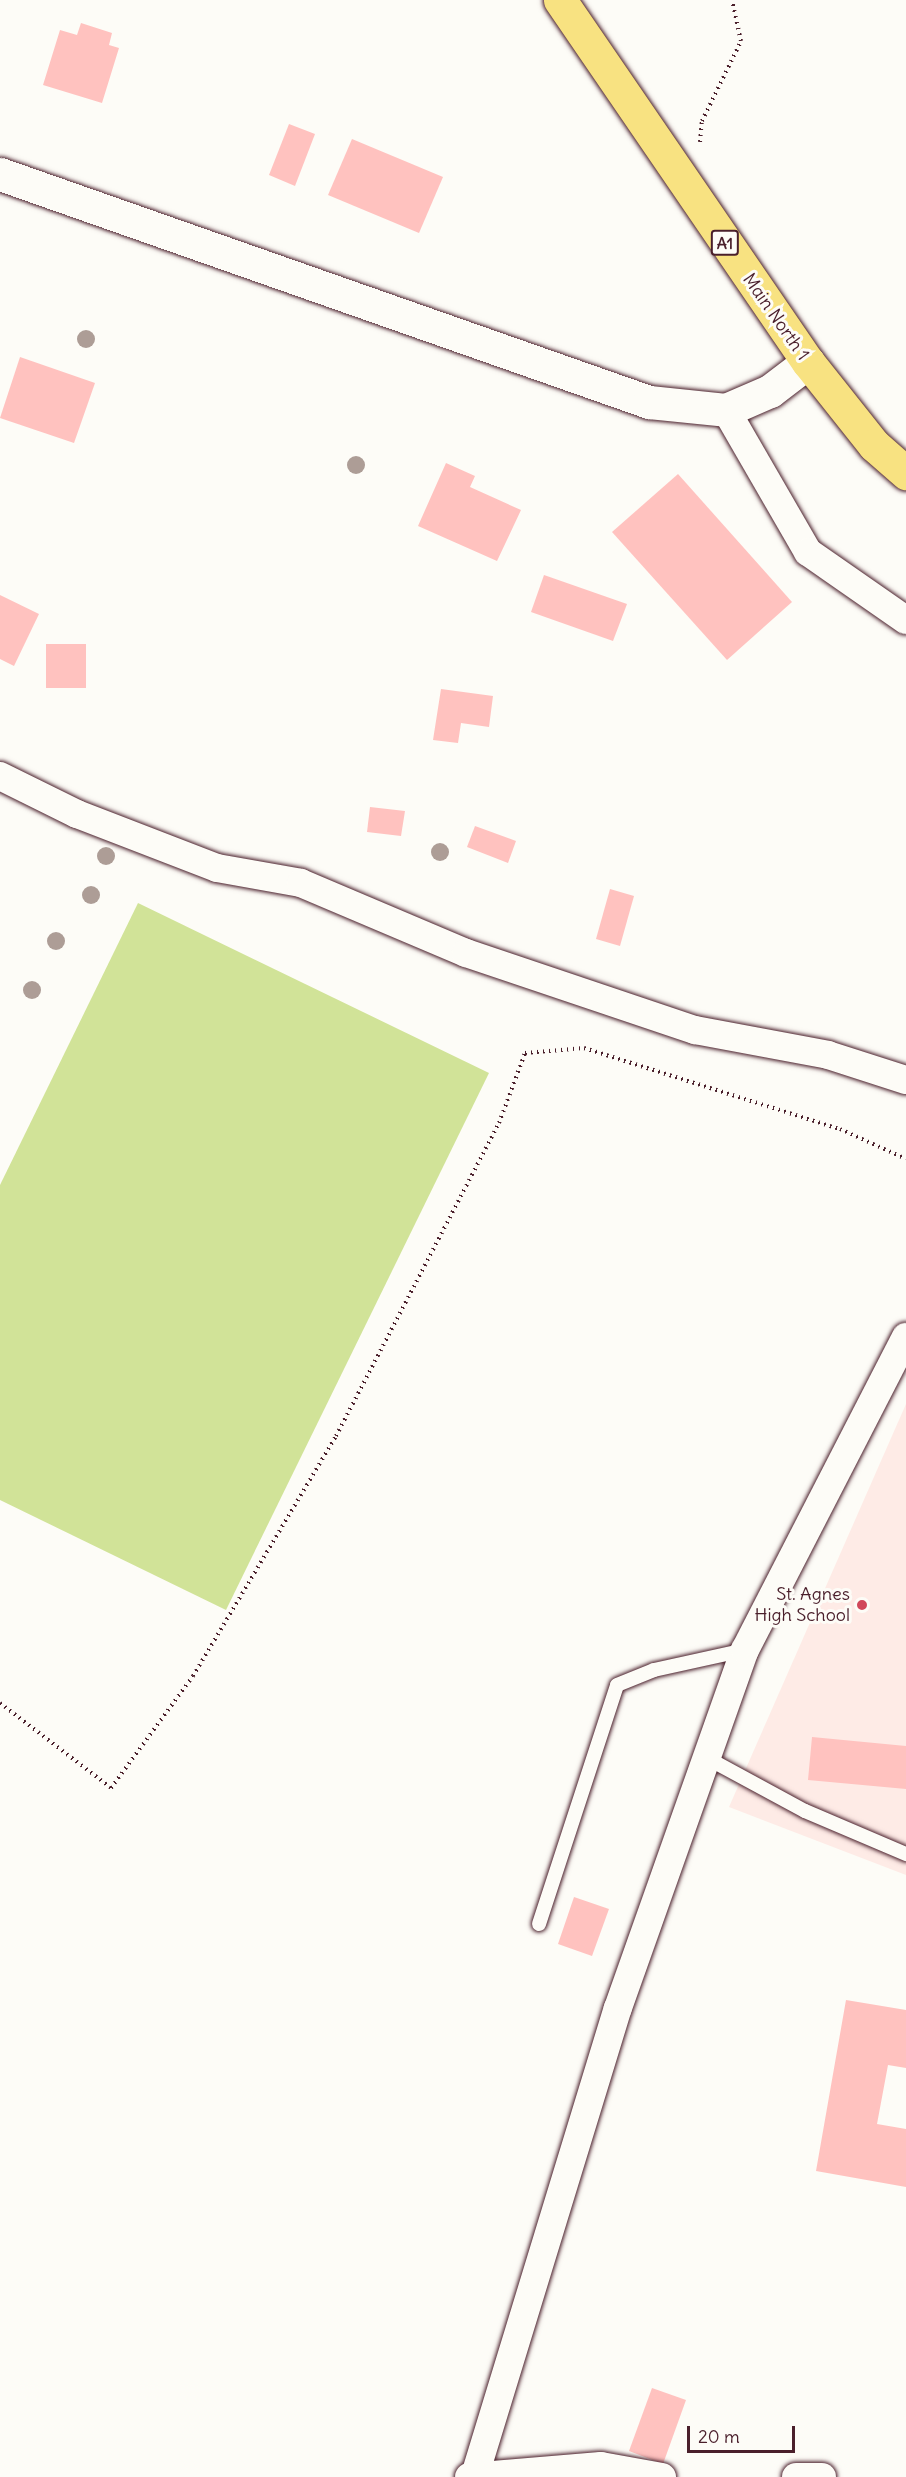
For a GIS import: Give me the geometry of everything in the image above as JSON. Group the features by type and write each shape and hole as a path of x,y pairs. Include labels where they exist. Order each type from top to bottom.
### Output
{"main road":[{"name":"Main North 1","path":"560,0 679,168 808,362 874,445 906,473"}],"street":[{"path":"0,174 649,402 726,410 770,391 808,362"},
{"path":"726,410 808,552 906,620"},
{"path":"0,776 77,814 217,868 301,883 466,953 684,1027 828,1055 906,1080"},
{"path":"662,2477 601,2466 472,2476 618,2008 745,1650 906,1337"},
{"path":"796,2477 822,2477"}],"lane":[{"path":"538,1924 617,1685 654,1670 745,1650"},
{"path":"707,1758 805,1811 906,1854"}],"path":[{"path":"679,168 699,153 702,121 741,41 732,0"},
{"path":"0,1703 111,1788 193,1677 336,1436 499,1123 525,1053 584,1048 840,1129 906,1159"}],"shaded area":[{"name":"St. Agnes High School","path":"906,1404 906,1875 729,1807"}],"green space":[{"path":"138,903 489,1073 226,1610 0,1500 0,1185"}],"building":[{"path":"81,23 112,33 109,45 119,48 102,103 43,85 60,30 77,35"},
{"path":"289,124 315,134 295,186 269,175"},
{"path":"352,139 443,177 419,233 328,195"},
{"path":"20,357 95,383 74,443 0,418"},
{"path":"446,463 475,476 470,487 521,510 497,561 418,526"},
{"path":"678,474 792,602 727,660 612,532"},
{"path":"544,575 627,604 613,641 531,612"},
{"path":"0,595 39,614 14,666 0,659"},
{"path":"46,644 86,644 86,688 46,688"},
{"path":"441,689 493,696 489,727 461,723 458,743 433,740"},
{"path":"370,807 405,811 401,836 367,832"},
{"path":"475,826 516,841 508,863 467,847"},
{"path":"610,889 634,896 620,946 596,939"},
{"path":"812,1737 906,1746 906,1789 808,1780"},
{"path":"574,1897 609,1909 592,1956 558,1944"},
{"path":"846,2000 906,2010 906,2068 888,2065 877,2124 906,2129 906,2187 816,2171"},
{"path":"652,2388 686,2400 663,2464 629,2451"}],"place":[{"name":"St. Agnes High School","path":"862,1605"}]}
